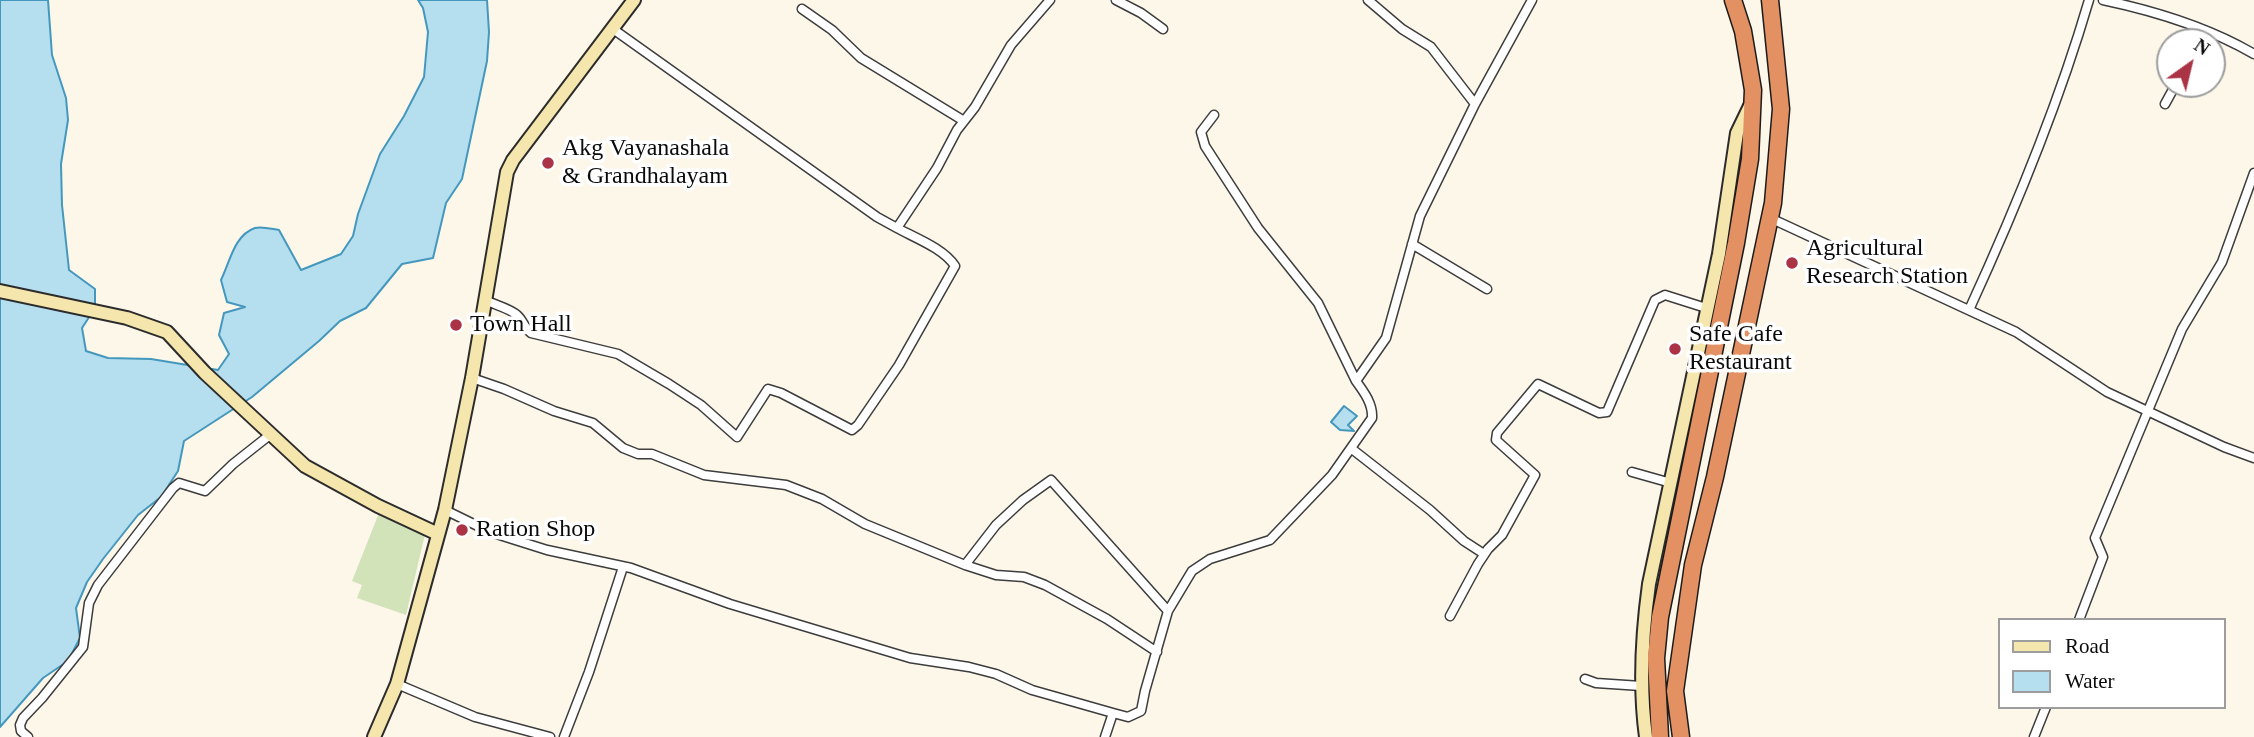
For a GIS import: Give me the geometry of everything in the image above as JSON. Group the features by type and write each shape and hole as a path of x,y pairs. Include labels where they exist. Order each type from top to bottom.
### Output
{"highway":[{"path":"1660,737 1656,658 1660,617 1736,243 1750,159 1753,90 1743,32 1733,0"},
{"path":"1681,737 1675,691 1693,565 1718,465 1770,218 1778,159 1781,109 1770,0"}],"main road":[{"path":"374,737 397,684 445,510 472,378 507,172 513,160 634,0"},
{"path":"1646,737 1641,686 1643,626 1649,584 1719,254 1737,133 1752,100"},
{"path":"0,290 116,316 167,331 205,373 305,466 378,506 438,534"}],"street":[{"path":"897,228 937,169 1011,45 1050,0"},
{"path":"1116,0 1163,29"},
{"path":"1368,0 1402,29 1431,47 1475,104"},
{"path":"1356,380 1386,338 1420,216 1475,104 1532,0"},
{"path":"1969,310 2047,123 2090,0"},
{"path":"2103,0 2145,9 2197,28"},
{"path":"802,9 832,30 861,58 964,121"},
{"path":"485,300 520,317 524,328 531,333 618,354 695,401 737,437 768,389 781,393 852,430 899,365 955,266 927,243 877,217 613,29"},
{"path":"2226,41 2254,54"},
{"path":"2165,104 2168,98"},
{"path":"445,510 491,532 547,550 623,567 730,604 910,658 996,674 1032,690 1128,717 1141,711 1168,611 1192,571 1210,559 1270,540 1323,484 1352,449 1372,418 1366,395 1318,303 1258,228 1205,146 1201,132 1214,115"},
{"path":"2080,618 2103,557 2095,538 2182,329 2222,262 2254,173"},
{"path":"1770,218 2015,332 2107,392 2224,447 2254,458"},
{"path":"1412,244 1487,289"},
{"path":"1450,617 1484,554 1502,534 1535,475 1496,440 1497,433 1538,384 1599,413 1607,412 1655,300 1665,295 1706,308"},
{"path":"472,378 593,424 630,451 652,454 704,475 786,485 822,499 865,524 965,565 996,575 1024,577 1045,585 1107,619 1157,652"},
{"path":"28,737 21,731 23,718 83,647 89,603 98,585 155,511 179,483 205,491 233,464 271,434"},
{"path":"1352,449 1430,510 1464,541 1484,554"},
{"path":"1632,472 1671,483"},
{"path":"965,565 996,525 1023,500 1051,480 1168,611"},
{"path":"564,737 589,672 623,567"},
{"path":"1585,679 1641,686"},
{"path":"397,684 475,717 550,737"},
{"path":"2034,737 2045,709"},
{"path":"1105,737 1113,713"}],"green space":[{"path":"379,513 426,530 406,615 357,598 362,585 352,581"}],"water":[{"path":"0,0 48,0 52,55 66,98 68,120 61,164 69,270 95,289 95,308 82,328 86,351 108,358 151,359 218,370 229,354 219,335 224,313 245,307 227,302 221,280 242,237 258,227 279,230 301,270 341,254 353,236 358,214 380,154 424,77 428,32 423,8 418,0 487,0 489,32 487,61 462,179 446,203 433,258 402,264 366,308 340,321 252,397 184,441 178,471 161,497 138,515 87,582 76,608 80,638 68,661 43,678 0,727"},
{"path":"1344,406 1357,416 1348,425 1354,431 1340,430 1331,422"}],"place":[{"name":"Akg Vayanashala & Grandhalayam","path":"548,163"},
{"name":"Agricultural Research Station","path":"1792,263"},
{"name":"Town Hall","path":"456,325"},
{"name":"Safe Cafe Restaurant","path":"1675,349"},
{"name":"Ration Shop","path":"462,530"}]}
